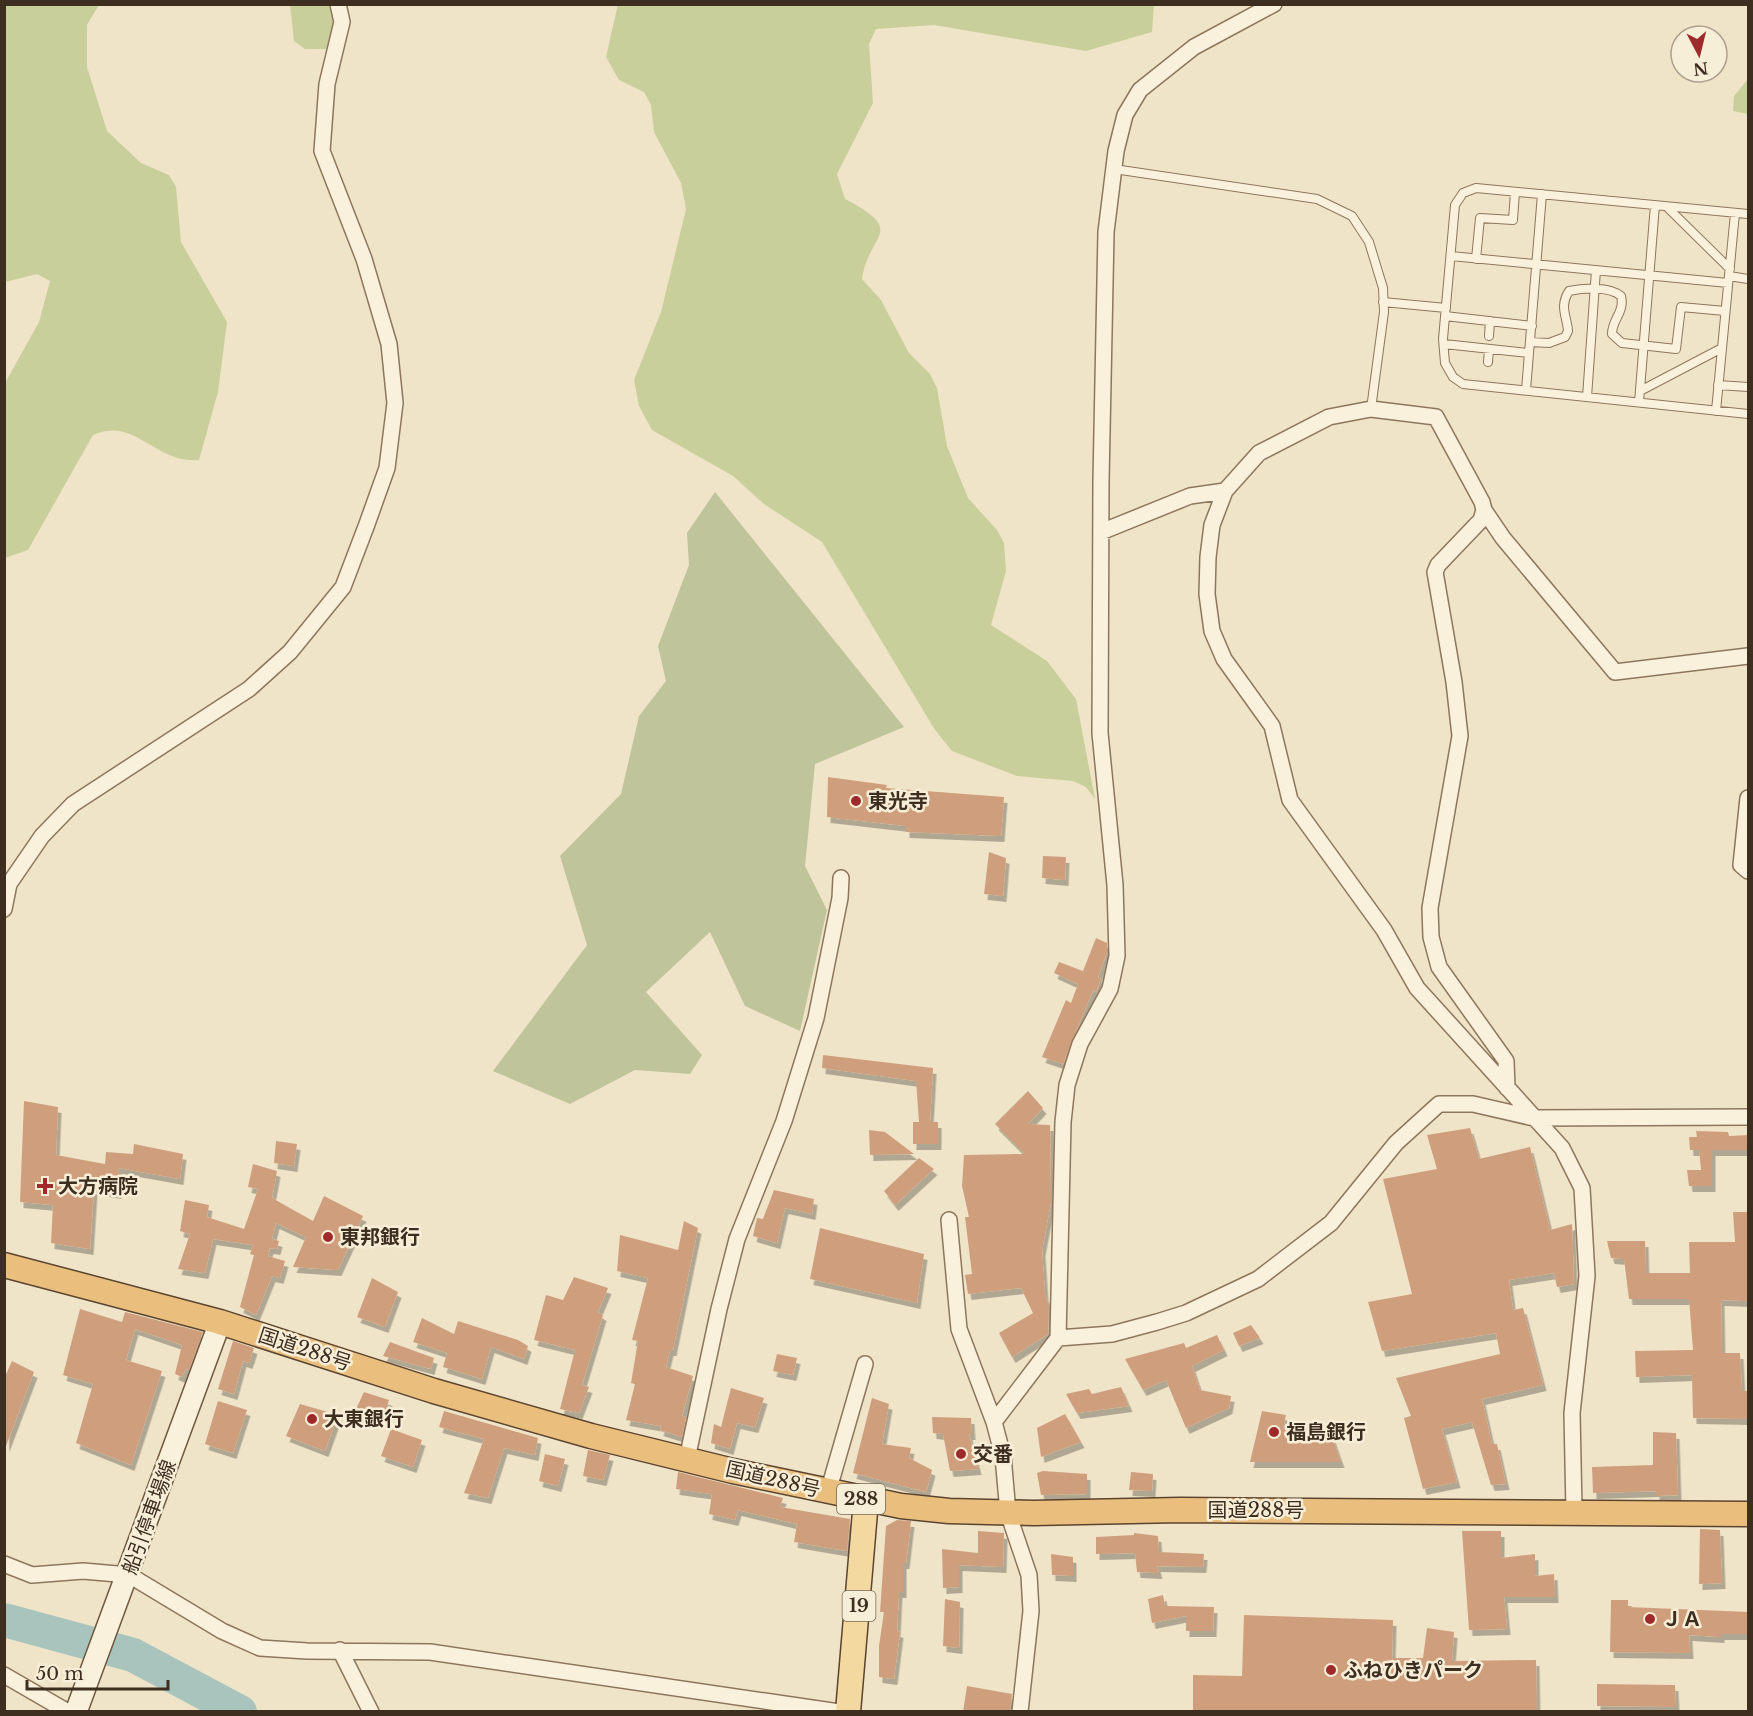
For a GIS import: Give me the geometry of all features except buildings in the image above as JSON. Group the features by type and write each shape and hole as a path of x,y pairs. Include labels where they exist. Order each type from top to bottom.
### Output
{"highway":[{"name":"国道288号","path":"4,1265 220,1322 510,1414 687,1459 866,1500 949,1510 1008,1513 1180,1509 1749,1514"}],"main road":[{"name":"船引停車場線","path":"75,1707 129,1575 220,1322"},
{"name":"19","path":"848,1712 866,1500"}],"street":[{"path":"4,909 9,884 42,836 73,804 249,688 291,652 343,587 367,524 387,468 395,403 389,344 363,259 322,151 327,84 342,22 338,4"},
{"path":"994,1422 1058,1338 1063,1122 1067,1085 1080,1044 1110,989 1117,956 1115,885 1100,733 1101,532 1107,232 1113,168 1125,115 1140,90 1194,46 1274,4"},
{"path":"1574,1511 1572,1413 1587,1276 1582,1188 1562,1148 1417,988 1384,930 1290,800 1272,726 1224,659 1212,631 1208,594 1208,557 1212,525 1225,491 1259,453 1329,417 1371,409 1436,417 1482,502 1484,510 1503,538 1615,672 1749,656"},
{"path":"1101,532 1190,496 1225,491"},
{"path":"1484,510 1481,520 1438,565 1435,572 1454,682 1460,736 1430,908 1430,922 1431,937 1439,967 1506,1061 1507,1088"},
{"path":"1749,798 1741,866 1749,871"},
{"path":"687,1459 719,1309 737,1239 784,1121 816,1018 842,878"},
{"path":"1058,1338 1112,1334 1156,1322 1186,1313 1258,1279 1331,1223 1396,1143 1438,1104 1473,1104 1534,1118 1749,1117"},
{"path":"949,1220 958,1329 994,1422 1003,1456 1008,1513 1029,1575 1031,1611 1020,1712"},
{"path":"828,1492 865,1364"},
{"path":"4,1564 32,1575 83,1571 129,1575 222,1631 260,1648 430,1652 839,1712"},
{"path":"340,1650 371,1712"},
{"path":"4,1675 75,1707"}],"lane":[{"path":"1113,168 1317,199 1353,216 1369,242 1383,288 1371,409"},
{"path":"1749,214 1476,188 1463,193 1455,205 1444,344 1445,363 1453,377 1463,384 1749,414"},
{"path":"1476,259 1480,218 1513,220 1515,192"},
{"path":"1526,390 1542,195"},
{"path":"1638,402 1655,205"},
{"path":"1666,206 1729,276"},
{"path":"1716,411 1735,213"},
{"path":"1451,256 1649,275 1729,276 1749,279"},
{"path":"1587,397 1596,270"},
{"path":"1530,342 1549,343 1565,338 1568,331 1564,316 1564,298 1569,291 1595,290 1615,292 1621,296 1621,312 1612,325 1612,334 1616,341 1643,346 1676,349 1682,307 1725,311"},
{"path":"1383,302 1532,326"},
{"path":"1489,336 1490,321"},
{"path":"1444,344 1529,352"},
{"path":"1640,391 1722,348"},
{"path":"1488,362 1489,349"},
{"path":"1718,385 1749,387"}],"green space":[{"path":"5,4 99,5 87,25 87,67 107,131 141,163 169,175 176,187 181,242 227,322 218,392 199,460 170,455 121,431 108,431 93,435 28,550 5,558 5,383 39,322 50,281 37,274 5,282"},
{"path":"618,4 1154,5 1152,32 1086,51 934,25 876,29 869,44 873,103 837,174 845,199 864,210 880,226 880,234 866,263 862,279 881,300 909,353 930,374 937,388 947,446 968,498 997,530 1004,543 1006,571 991,625 1047,661 1076,699 1095,799 1086,787 1073,781 1017,776 952,751 935,730 822,542 764,504 733,476 652,430 639,406 634,380 661,312 686,209 681,183 654,132 651,105 644,92 619,80 606,57"},
{"path":"290,5 341,5 332,49 305,49 294,41"},
{"path":"1748,79 1748,114 1733,111 1734,96"},
{"path":"715,492 904,727 815,764 805,866 827,910 800,1031 745,1006 710,932 646,992 702,1055 690,1074 635,1070 570,1104 493,1071 587,945 560,856 621,794 639,716 666,681 658,646 689,565 687,533"}],"waterway":[{"path":"4,1620 133,1655 240,1712"}],"place":[{"name":"東光寺","path":"856,801"},
{"name":"大方病院","path":"45,1186"},
{"name":"東邦銀行","path":"328,1237"},
{"name":"大東銀行","path":"312,1419"},
{"name":"福島銀行","path":"1274,1432"},
{"name":"交番","path":"961,1454"},
{"name":"ＪＡ","path":"1650,1619"},
{"name":"ふねひきパーク","path":"1331,1670"}]}
